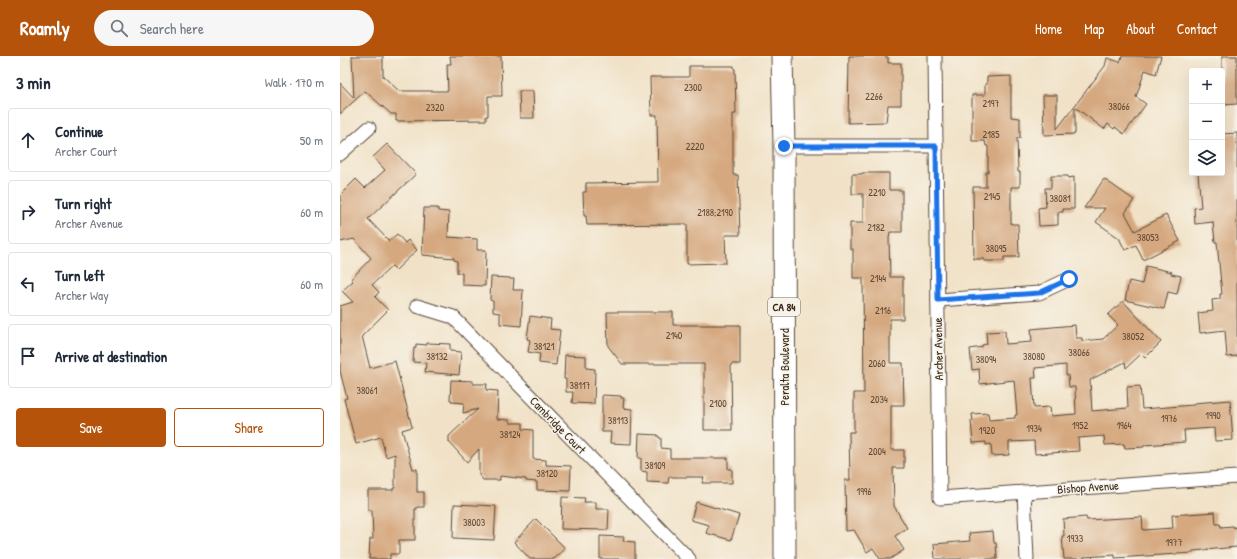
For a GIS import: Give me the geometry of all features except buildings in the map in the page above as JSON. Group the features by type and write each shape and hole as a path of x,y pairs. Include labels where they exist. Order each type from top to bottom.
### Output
{"main road":[{"name":"Peralta Boulevard","path":"782,56 784,146 785,559"}],"street":[{"name":"Archer Avenue","path":"935,56 940,498"},
{"path":"340,154 370,128"},
{"path":"784,146 936,146"},
{"path":"938,300 1039,293 1069,279"},
{"name":"Cambridge Court","path":"417,306 453,317 689,559"},
{"name":"Bishop Avenue","path":"940,498 1237,477"},
{"path":"1024,492 1027,559"}],"route":[{"path":"784,146 936,146 938,300 1039,293 1069,279"}]}
